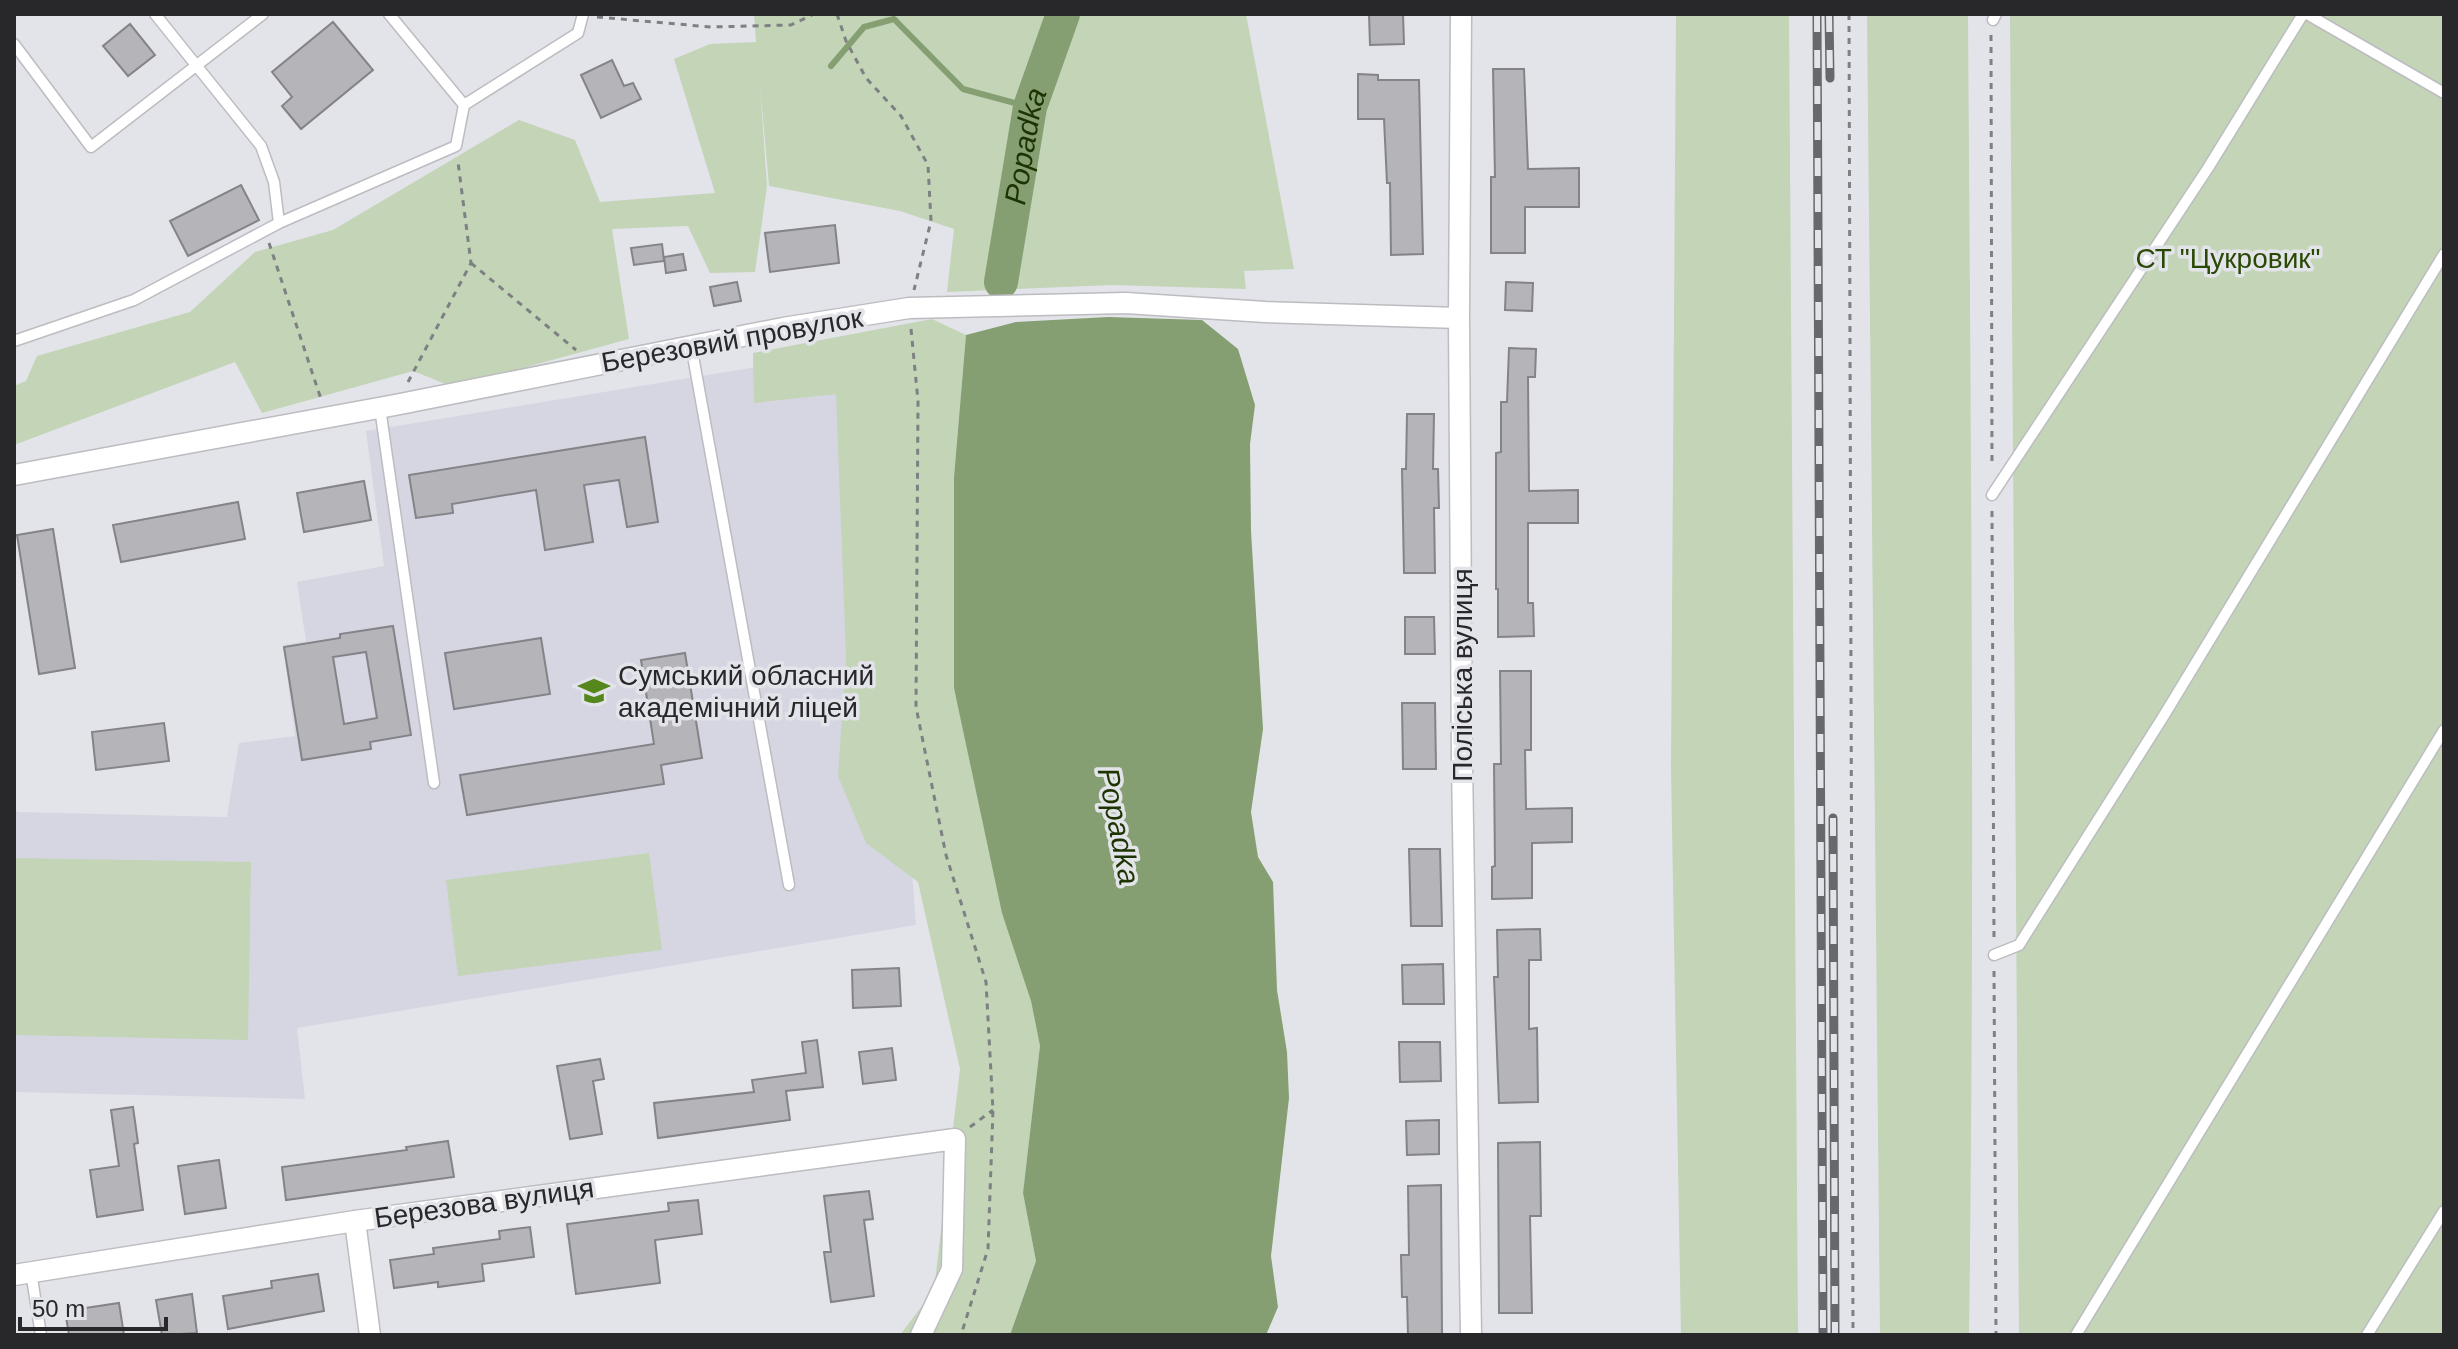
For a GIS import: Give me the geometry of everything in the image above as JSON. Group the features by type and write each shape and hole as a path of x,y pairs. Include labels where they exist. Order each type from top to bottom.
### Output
{"street":[{"name":"Поліська вулиця","path":"1461,14 1459,318 1462,762 1471,1335"},
{"name":"Березовий провулок","path":"14,475 388,407 691,345 909,308 1126,303 1265,312 1459,318"},
{"name":"Березова вулиця","path":"23,1274 355,1221 955,1139"},
{"path":"921,1335 952,1269 955,1139"},
{"path":"355,1221 370,1335"}],"lane":[{"path":"155,14 261,146 274,182 279,223"},
{"path":"14,44 91,147 263,14"},
{"path":"389,14 464,105"},
{"path":"1992,495 2208,168 2305,14 2444,93"},
{"path":"14,341 134,300 279,223 456,146 464,105 578,33 584,15"},
{"path":"1994,955 2019,945 2163,717 2444,254"},
{"path":"691,345 789,885"},
{"path":"388,407 434,783"},
{"path":"2076,1335 2444,730"},
{"path":"2367,1335 2444,1211"},
{"path":"23,1274 41,1335"}],"path":[{"path":"584,15 711,27 791,25 814,14"},
{"path":"837,14 846,41 866,78 901,116 928,165 931,221 909,308 918,401 916,707 946,855 986,982 993,1110 988,1249 961,1335"},
{"path":"1849,14 1853,1335"},
{"path":"1994,17 1990,39 1996,1335"},
{"path":"388,407 471,263 456,146"},
{"path":"271,247 327,418"},
{"path":"471,263 594,365"},
{"path":"955,1139 993,1110"}],"shaded area":[{"name":"Сумський обласний академічний ліцей","path":"873,348 916,925 297,1028 305,1099 14,1092 14,801 17,812 227,817 239,743 295,736 283,645 306,641 297,582 384,566 366,431"}],"green space":[{"path":"754,14 1246,14 1294,269 1244,271 1246,289 1112,285 947,292 954,229 900,211 769,186 760,85 767,186 755,272 710,273 688,226 612,229 629,339 453,387 413,371 262,413 235,362 14,445 14,386 26,381 37,356 190,312 255,252 333,230 519,120 575,140 600,202 715,193 674,59 710,44 756,42"},
{"path":"1676,14 1789,14 1798,1335 1681,1335 1671,770"},
{"path":"1867,14 1968,14 1972,840 1969,1335 1880,1335"},
{"name":"СТ \"Цукровик\"","path":"2010,14 2444,14 2444,1335 2019,1335"},
{"path":"932,319 966,335 954,477 954,688 1040,1046 1023,1193 1036,1261 1010,1335 900,1335 934,1290 960,1069 918,882 866,843 838,776 846,657 836,394 754,403 753,353"},
{"path":"649,853 662,950 458,976 446,880"},
{"path":"14,858 251,862 248,1040 14,1035"}],"water":[{"path":"1108,317 1202,320 1238,349 1255,405 1250,444 1251,531 1263,729 1251,812 1258,857 1273,882 1277,990 1287,1052 1289,1098 1271,1256 1278,1307 1266,1335 1010,1335 1036,1261 1023,1193 1040,1046 1031,1001 1002,913 954,688 954,477 966,335 1016,322"}],"building":[{"path":"1369,14 1403,14 1404,44 1370,45"},
{"path":"333,22 373,70 301,129 282,106 292,97 272,72"},
{"path":"130,24 155,55 128,76 103,46"},
{"path":"612,60 624,86 633,83 641,99 601,118 581,75"},
{"path":"1493,69 1524,69 1528,169 1579,168 1579,207 1525,207 1525,253 1491,253 1491,177 1495,177"},
{"path":"1358,74 1378,75 1378,80 1419,80 1423,254 1391,255 1390,183 1387,183 1384,119 1358,119"},
{"path":"241,185 259,220 188,256 170,221"},
{"path":"835,225 839,263 770,272 765,233"},
{"path":"662,244 664,261 634,265 631,248"},
{"path":"683,254 686,270 666,273 664,257"},
{"path":"737,282 741,301 714,306 710,287"},
{"path":"1506,282 1533,283 1532,311 1505,310"},
{"path":"1509,348 1536,349 1535,377 1528,377 1529,491 1578,490 1578,523 1528,523 1528,603 1533,603 1534,636 1498,637 1496,453 1501,452 1501,402 1507,402"},
{"path":"1407,414 1434,414 1433,469 1438,469 1439,508 1434,508 1435,573 1404,573 1402,469 1406,469"},
{"path":"645,437 658,522 627,527 619,480 584,485 593,542 545,550 536,490 452,504 453,513 416,518 409,475"},
{"path":"364,481 371,520 304,532 297,493"},
{"path":"238,502 245,539 121,562 113,525"},
{"path":"53,529 75,668 39,674 17,535"},
{"path":"1405,617 1434,617 1435,654 1405,654"},
{"path":"393,626 411,735 370,742 371,749 302,760 284,647 340,638 340,634","holes":["366,652 377,718 344,724 333,657"]},
{"path":"541,638 550,694 454,709 445,653"},
{"path":"685,653 702,758 661,765 664,784 467,815 460,775 654,744 641,660"},
{"path":"1500,671 1531,671 1531,750 1525,750 1526,809 1572,808 1572,842 1532,843 1532,898 1492,899 1492,867 1495,866 1494,764 1501,764"},
{"path":"1402,703 1435,703 1436,769 1403,769"},
{"path":"164,723 169,761 96,770 92,732"},
{"path":"1409,849 1440,849 1442,926 1411,926"},
{"path":"1540,929 1541,960 1529,960 1529,1029 1537,1028 1538,1102 1499,1103 1494,977 1498,977 1497,930"},
{"path":"1443,964 1444,1004 1403,1004 1402,965"},
{"path":"899,968 901,1006 853,1008 852,970"},
{"path":"817,1040 823,1087 786,1091 790,1120 658,1138 654,1103 754,1092 752,1080 806,1073 802,1042"},
{"path":"1399,1042 1440,1042 1441,1081 1400,1082"},
{"path":"892,1048 896,1080 863,1084 859,1052"},
{"path":"600,1059 604,1079 593,1081 602,1134 570,1139 557,1066"},
{"path":"133,1107 138,1143 134,1144 143,1210 97,1217 90,1170 119,1166 111,1110"},
{"path":"1439,1120 1439,1154 1407,1155 1406,1121"},
{"path":"448,1141 454,1177 286,1200 282,1167 407,1150 406,1147"},
{"path":"1540,1142 1541,1216 1530,1216 1532,1313 1499,1313 1498,1143"},
{"path":"219,1160 226,1208 185,1214 178,1166"},
{"path":"1441,1185 1442,1335 1408,1335 1407,1297 1402,1297 1401,1255 1409,1255 1408,1186"},
{"path":"869,1191 873,1219 864,1220 874,1296 831,1302 824,1252 831,1252 824,1196"},
{"path":"698,1200 702,1234 655,1240 660,1283 576,1294 567,1224 669,1211 668,1203"},
{"path":"530,1227 534,1257 482,1264 484,1281 438,1287 438,1282 394,1288 390,1260 434,1254 433,1248 500,1239 499,1231"},
{"path":"318,1274 324,1311 228,1329 223,1296 272,1288 271,1281"},
{"path":"192,1294 197,1333 162,1335 156,1300"},
{"path":"119,1303 124,1335 69,1335 65,1311"}],"waterway":[{"name":"Popadka","path":"1001,282 1030,107 1063,14"},
{"path":"831,66 864,27 894,19 963,89 1030,107"}],"railway":[{"path":"1817,14 1823,1335"},
{"path":"1829,14 1830,78"},
{"path":"1833,818 1835,1335"}],"place":[{"name":"Сумський обласний академічний ліцей","path":"594,691"}]}
